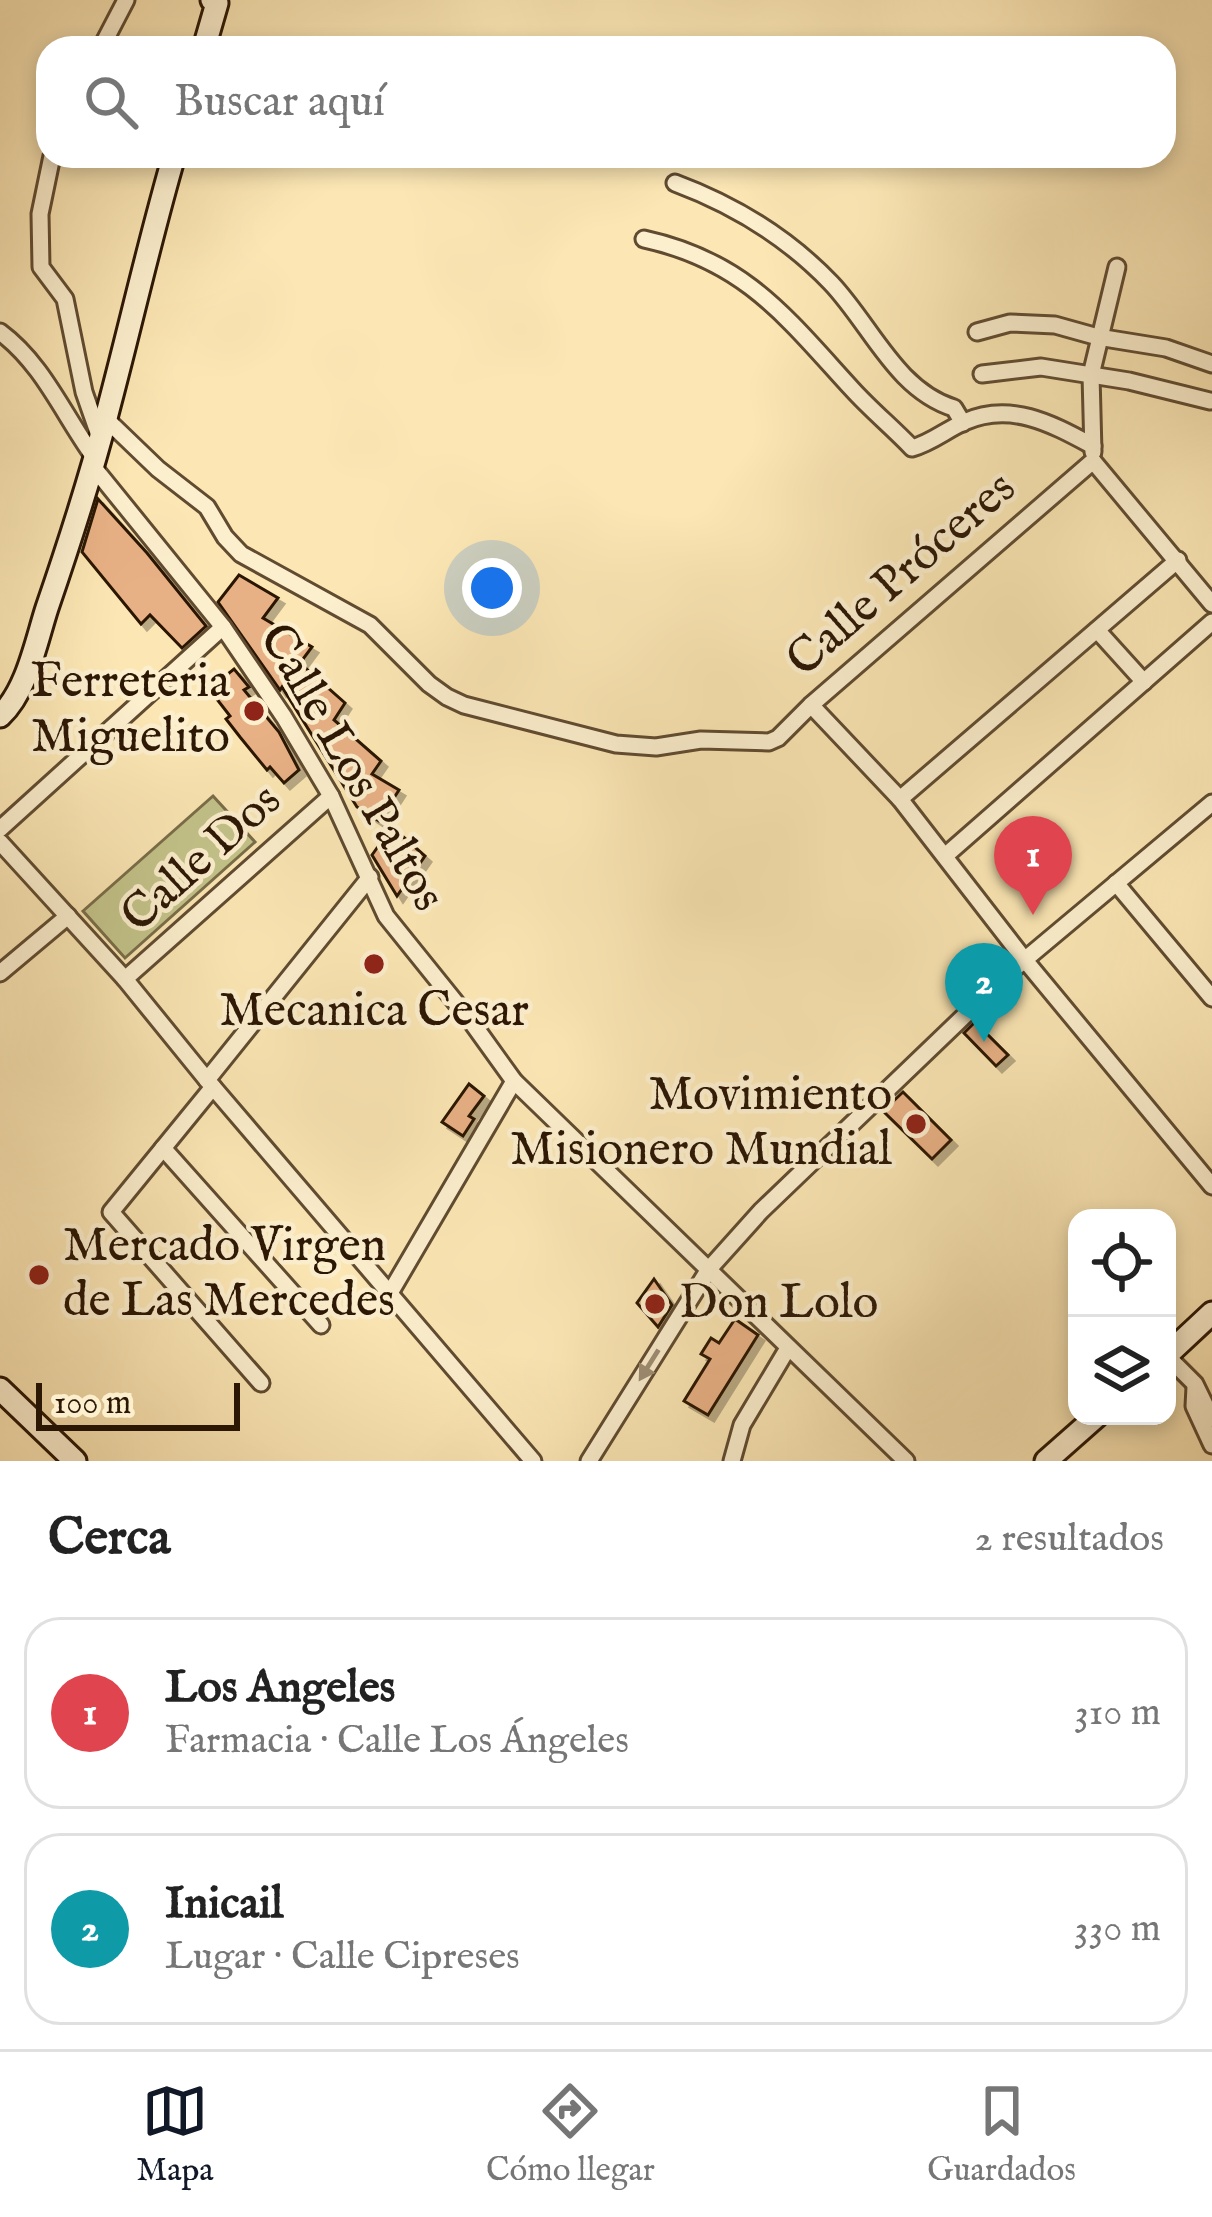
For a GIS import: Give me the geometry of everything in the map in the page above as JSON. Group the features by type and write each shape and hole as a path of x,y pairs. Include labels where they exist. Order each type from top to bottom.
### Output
{"street":[{"path":"107,36 126,0"},
{"path":"209,36 222,1"},
{"path":"50,168 40,214 41,267 65,299 98,444"},
{"path":"0,716 26,671 98,444 170,168"},
{"path":"675,183 726,205 796,250 836,288 906,378 941,405 954,408 963,423"},
{"path":"644,239 697,255 749,284 780,310 912,448 986,415 1013,413 1056,424 1093,453 1212,604"},
{"path":"1093,453 1091,375 1117,267"},
{"path":"977,332 1010,323 1055,325 1166,348 1212,364"},
{"path":"0,332 47,382 70,423 98,444"},
{"path":"982,374 1041,367 1210,400"},
{"name":"Calle Los Paltos","path":"98,444 284,717 331,796 386,916 514,1081 906,1461"},
{"name":"Calle Próceres","path":"98,444 158,469 207,506 225,537 242,554 370,625 447,697 616,744 656,748 701,740 760,743 778,738 1093,453"},
{"path":"900,799 1178,560"},
{"path":"945,856 1212,622"},
{"path":"0,829 223,627"},
{"path":"1097,630 1144,682"},
{"path":"811,704 900,799 1024,959 1212,1186"},
{"name":"Calle Dos","path":"125,980 331,796"},
{"path":"589,1461 709,1269 760,1211 1024,959 1212,803"},
{"path":"0,842 125,980 533,1461"},
{"path":"261,1383 111,1213 370,877"},
{"path":"1116,883 1212,998"},
{"path":"0,973 68,916"},
{"path":"390,1293 514,1081"},
{"path":"163,1148 320,1325"},
{"path":"1176,1347 1212,1313"},
{"path":"731,1461 742,1425 788,1348"},
{"path":"1176,1365 1195,1384 1212,1419"},
{"path":"1195,1384 1194,1406 1212,1444"},
{"path":"0,1388 75,1461"},
{"path":"1046,1461 1087,1425"}],"green space":[{"path":"213,796 255,842 125,958 83,911"}],"building":[{"path":"98,499 206,626 182,648 150,615 141,624 82,552"},
{"path":"239,575 278,598 263,618 312,647 300,663 345,703 334,720 381,761 372,774 399,790 379,821 357,807 282,687 280,690 218,602"},
{"path":"234,669 249,687 244,690 279,732 299,770 284,783 240,737 209,689"},
{"path":"392,827 425,856 397,896 372,855"},
{"path":"975,1022 1008,1055 996,1066 964,1033"},
{"path":"469,1084 484,1096 469,1116 474,1119 463,1136 442,1122"},
{"name":"Movimiento Misionero Mundial","path":"903,1092 951,1140 932,1159 883,1111"},
{"name":"Don Lolo","path":"654,1279 672,1305 658,1327 637,1303"},
{"path":"735,1319 758,1335 708,1415 684,1401 710,1359 701,1354 711,1338 719,1343"}],"place":[{"name":"Ferreteria Miguelito","path":"254,711"},
{"name":"Los Angeles","path":"1033,915"},
{"name":"Mecanica Cesar","path":"374,964"},
{"name":"Inicail","path":"984,1042"},
{"name":"Movimiento Misionero Mundial","path":"916,1124"},
{"name":"Mercado Virgen de Las Mercedes","path":"39,1275"},
{"name":"Don Lolo","path":"655,1304"}]}
